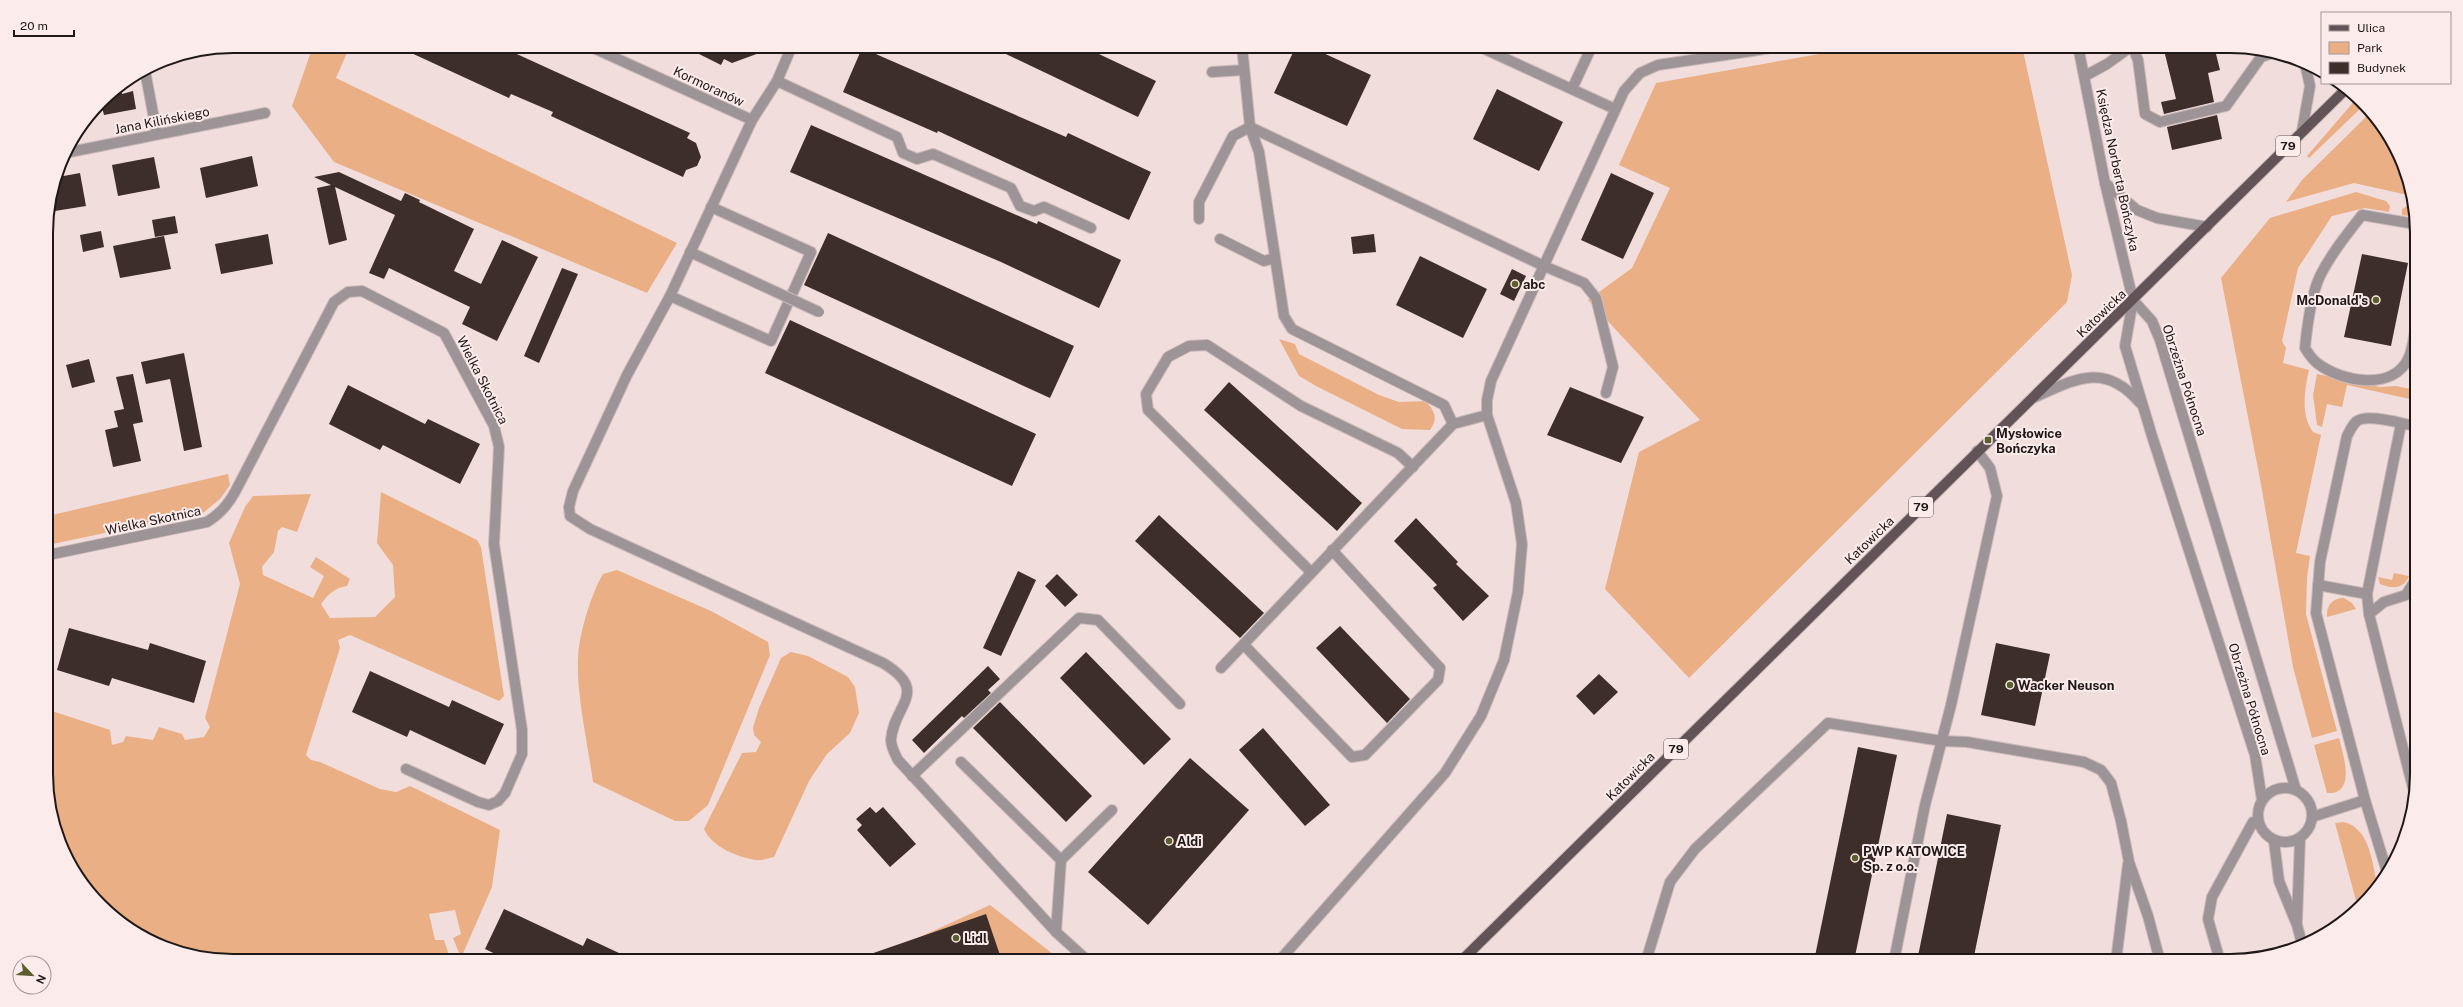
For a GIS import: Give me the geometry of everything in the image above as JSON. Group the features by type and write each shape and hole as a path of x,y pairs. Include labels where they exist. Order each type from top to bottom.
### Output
{"main road":[{"name":"Katowicka","path":"1468,954 2342,93"}],"street":[{"name":"Kormoranów","path":"604,53 752,120"},
{"path":"789,53 777,81 752,120 670,296 627,375 573,491 569,507 570,516 590,529 893,669 905,682 907,692 904,706 893,730 892,749 898,760 1056,932 1080,954"},
{"path":"1243,53 1250,128 1259,152 1284,316 1292,330 1444,405 1453,424"},
{"path":"1493,53 1615,109"},
{"path":"1572,89 1589,53"},
{"path":"1285,954 1445,773 1481,716 1504,660 1518,592 1522,544 1516,504 1487,415 1486,400 1490,381 1615,109 1624,91 1640,73 1658,65 1724,53"},
{"name":"Księdza Norberta Bończyka","path":"2080,53 2105,183 2133,300"},
{"path":"2085,76 2107,64 2122,53"},
{"path":"2135,53 2138,60 2145,114 2160,122 2226,106 2261,58 2265,56"},
{"path":"1212,72 1244,70"},
{"path":"2302,131 2310,86 2306,70"},
{"path":"146,76 157,134"},
{"path":"777,81 897,137 903,153 917,159 933,154 1011,188 1020,206 1034,211 1044,207 1091,228"},
{"name":"Jana Kilińskiego","path":"73,151 265,113"},
{"path":"1199,219 1199,202 1233,136 1250,128"},
{"path":"1250,128 1544,266 1584,283 1596,298 1613,366 1606,393"},
{"path":"2105,183 2137,210 2157,218 2207,227"},
{"path":"670,296 771,341 812,252 711,207"},
{"path":"2410,223 2362,215 2341,243 2320,277 2307,329 2305,348 2317,363 2334,372 2356,379 2376,381 2389,377 2401,368 2410,356"},
{"path":"1220,239 1264,260 1275,258"},
{"path":"690,252 819,312"},
{"name":"Wielka Skotnica","path":"53,554 207,522 214,518 226,507 235,492 334,302 348,292 362,291 444,333 494,426 499,447 494,544 522,730 522,754 505,793 498,800 489,805 478,802 406,769"},
{"name":"Obrzeżna Północna","path":"2133,300 2126,346 2143,408 2255,755 2262,800 2258,812 2259,825"},
{"name":"Obrzeżna Północna","path":"2133,300 2152,321 2160,340 2296,790 2305,796 2311,806 2312,817"},
{"path":"1311,572 1148,410 1146,394 1168,357 1189,346 1207,345 1301,406 1398,453 1412,467"},
{"path":"2029,400 2081,379 2102,377 2127,388 2143,408"},
{"path":"1221,668 1453,424 1487,415"},
{"path":"2387,862 2365,800 2316,613 2320,562 2347,436 2353,424 2363,418 2410,425"},
{"path":"2401,424 2367,594 2369,614 2410,776"},
{"path":"1895,954 1925,805 1942,741 1997,496 1990,468 1978,451"},
{"path":"1244,645 1352,757 1365,756 1438,680 1440,668 1332,550"},
{"path":"2318,585 2367,594"},
{"path":"2369,614 2384,602 2406,595 2410,589"},
{"path":"912,776 1079,618 1098,620 1180,704"},
{"path":"1648,954 1670,882 1695,849 1828,723 1942,741 1967,742 2084,762 2101,770 2111,783 2121,821 2129,862 2148,916 2158,954"},
{"path":"961,762 1060,860"},
{"path":"2262,800 2269,793 2277,789 2296,790"},
{"path":"2218,954 2208,919 2212,897 2253,822 2259,825 2265,834 2274,841 2283,843 2300,839 2309,830 2312,817 2365,800"},
{"path":"1056,932 1060,860 1112,810"},
{"path":"2297,925 2300,839"},
{"path":"2274,841 2279,881 2297,925 2301,939"},
{"path":"2117,954 2129,862"}],"green space":[{"path":"311,53 347,53 336,78 677,243 647,293 334,162 292,106"},
{"path":"1825,53 2024,53 2072,275 2067,302 1689,678 1605,589 1639,452 1700,420 1588,300 1632,268 1670,188 1619,165 1656,83"},
{"path":"2353,102 2360,109 2309,158 2307,156"},
{"path":"2367,116 2386,143 2396,164 2406,195 2354,183 2286,202 2302,180"},
{"path":"2356,192 2386,201 2390,206 2389,212 2365,208 2332,216 2298,268 2282,341 2286,348 2283,363 2309,370 2305,393 2306,418 2313,432 2321,435 2296,553 2310,556 2307,578 2306,614 2337,731 2312,738 2293,667 2260,479 2221,278 2270,218"},
{"path":"2408,206 2409,216 2402,215 2402,209"},
{"path":"1279,339 1295,344 1299,354 1379,395 1399,402 1426,401 1433,411 1435,418 1433,426 1430,430 1402,429 1316,386 1299,376"},
{"path":"2317,374 2379,387 2396,386 2410,389 2410,399 2347,385 2342,407 2327,404 2322,427 2317,425 2313,395"},
{"path":"228,474 230,485 220,499 204,512 53,544 53,515"},
{"path":"381,492 477,540 481,547 504,696 499,701 350,635 338,640 340,648 306,755 311,760 320,762 380,789 396,792 410,786 500,830 492,887 463,954 459,954 453,938 461,934 455,910 429,914 435,940 444,940 449,954 221,954 198,951 175,944 153,935 133,924 114,909 98,893 83,874 67,843 56,809 53,786 53,711 110,730 112,745 123,742 126,736 153,740 159,727 182,734 185,740 204,737 210,727 205,718 240,584 229,543 245,507 253,496 311,494 297,532 282,527 278,531 274,552 262,567 263,575 313,598 324,576 310,567 316,557 350,579 347,586 332,592 321,604 330,618 375,617 395,597 393,565 377,543"},
{"path":"617,570 711,611 768,642 770,655 708,805 689,821 675,821 593,782 579,687 579,648 586,614 594,592 603,574"},
{"path":"2394,573 2409,576 2401,586 2389,587 2380,584 2378,577 2392,580"},
{"path":"2344,598 2352,603 2356,609 2327,617 2328,609 2331,603 2337,599"},
{"path":"791,652 808,656 848,677 855,687 859,713 850,733 827,754 809,781 774,857 756,860 733,854 719,846 704,829 742,753 756,752 761,742 754,735 753,728 759,708 781,658"},
{"path":"2339,738 2345,763 2345,781 2342,788 2336,792 2327,793 2314,745"},
{"path":"2344,822 2353,826 2360,832 2372,858 2376,879 2356,902 2335,823"},
{"path":"990,905 1053,954 882,954"}],"building":[{"path":"411,53 514,53 690,133 687,138 696,143 701,157 697,166 686,170 683,177 551,116 553,112 511,94 509,98"},
{"path":"697,53 759,53 732,63 724,59 721,65"},
{"path":"860,53 873,53 1066,137 1068,133 1151,172 1129,220 938,131 937,133 843,92"},
{"path":"1004,53 1097,53 1156,81 1138,117"},
{"path":"1293,53 1323,53 1371,75 1347,126 1274,93"},
{"path":"2165,53 2216,53 2220,70 2208,73 2214,102 2164,114 2161,102 2176,99"},
{"path":"1497,89 1563,122 1539,171 1473,139"},
{"path":"133,91 136,109 104,115 103,109 114,98 122,92 122,94"},
{"path":"2217,115 2222,139 2172,150 2167,127"},
{"path":"811,125 1037,224 1038,221 1121,260 1099,308 1001,262 790,172"},
{"path":"252,156 258,186 206,198 200,168"},
{"path":"154,157 160,188 118,196 112,165"},
{"path":"339,172 401,201 405,193 420,200 419,202 474,229 454,271 481,284 502,240 538,257 497,341 462,324 470,307 389,268 384,279 369,273 395,215 335,187 347,240 329,245 317,188 331,185 314,177"},
{"path":"80,173 86,206 55,211 56,198 63,176"},
{"path":"1611,173 1654,193 1623,259 1581,240"},
{"path":"175,216 178,233 155,237 152,220"},
{"path":"101,231 104,247 83,252 80,235"},
{"path":"828,233 1074,346 1050,398 804,285"},
{"path":"268,234 273,264 221,274 215,244"},
{"path":"1374,234 1376,252 1353,254 1351,237"},
{"path":"164,236 171,269 120,278 113,246"},
{"name":"McDonald's","path":"2362,254 2408,263 2391,346 2344,337"},
{"path":"1420,256 1487,289 1463,338 1396,305"},
{"path":"562,268 578,274 539,363 524,356"},
{"path":"1512,269 1526,276 1514,301 1500,294"},
{"path":"790,320 1036,434 1012,486 765,373"},
{"path":"184,353 202,447 184,451 170,379 146,384 141,362"},
{"path":"89,359 95,382 72,388 66,365"},
{"path":"133,374 143,422 133,424 141,461 113,467 105,430 118,427 114,411 124,409 116,377"},
{"path":"1229,382 1362,503 1337,531 1204,410"},
{"path":"348,385 425,424 428,419 480,444 460,484 383,445 380,450 329,424"},
{"path":"1570,387 1644,417 1621,463 1547,435"},
{"path":"1159,515 1264,613 1240,638 1135,541"},
{"path":"1416,518 1458,562 1456,564 1489,596 1463,621 1433,588 1437,585 1394,541"},
{"path":"1018,571 1036,580 1001,656 983,648"},
{"path":"1057,574 1078,595 1065,607 1045,586"},
{"path":"1340,626 1410,699 1387,723 1316,648"},
{"path":"69,628 148,650 150,643 206,661 194,703 112,678 109,686 57,670"},
{"path":"1996,643 2050,654 2035,726 1981,715"},
{"path":"1086,652 1171,739 1144,765 1060,678"},
{"path":"988,666 1000,679 988,690 991,693 964,718 962,716 924,753 912,740"},
{"path":"370,671 449,707 452,700 504,724 485,765 410,730 407,737 352,712"},
{"path":"1599,674 1618,692 1594,715 1576,696"},
{"path":"1000,702 1092,796 1066,822 973,728"},
{"path":"1263,728 1330,805 1305,826 1239,750"},
{"name":"PWP KATOWICE Sp. z o.o.","path":"1858,747 1897,755 1855,954 1815,954"},
{"name":"Aldi","path":"1190,758 1249,810 1148,925 1088,872"},
{"path":"870,807 876,813 883,807 916,844 890,867 857,830 862,825 856,819"},
{"path":"1947,814 2001,825 1974,954 1918,954"},
{"path":"504,909 583,946 587,938 621,954 495,954 485,949"},
{"name":"Lidl","path":"986,914 1000,954 871,954"}],"place":[{"name":"abc","path":"1515,284"},
{"name":"McDonald's","path":"2376,300"},
{"name":"Mysłowice Bończyka","path":"1988,440"},
{"name":"Wacker Neuson","path":"2010,685"},
{"name":"Aldi","path":"1169,841"},
{"name":"PWP KATOWICE Sp. z o.o.","path":"1855,858"},
{"name":"Lidl","path":"956,938"}]}
